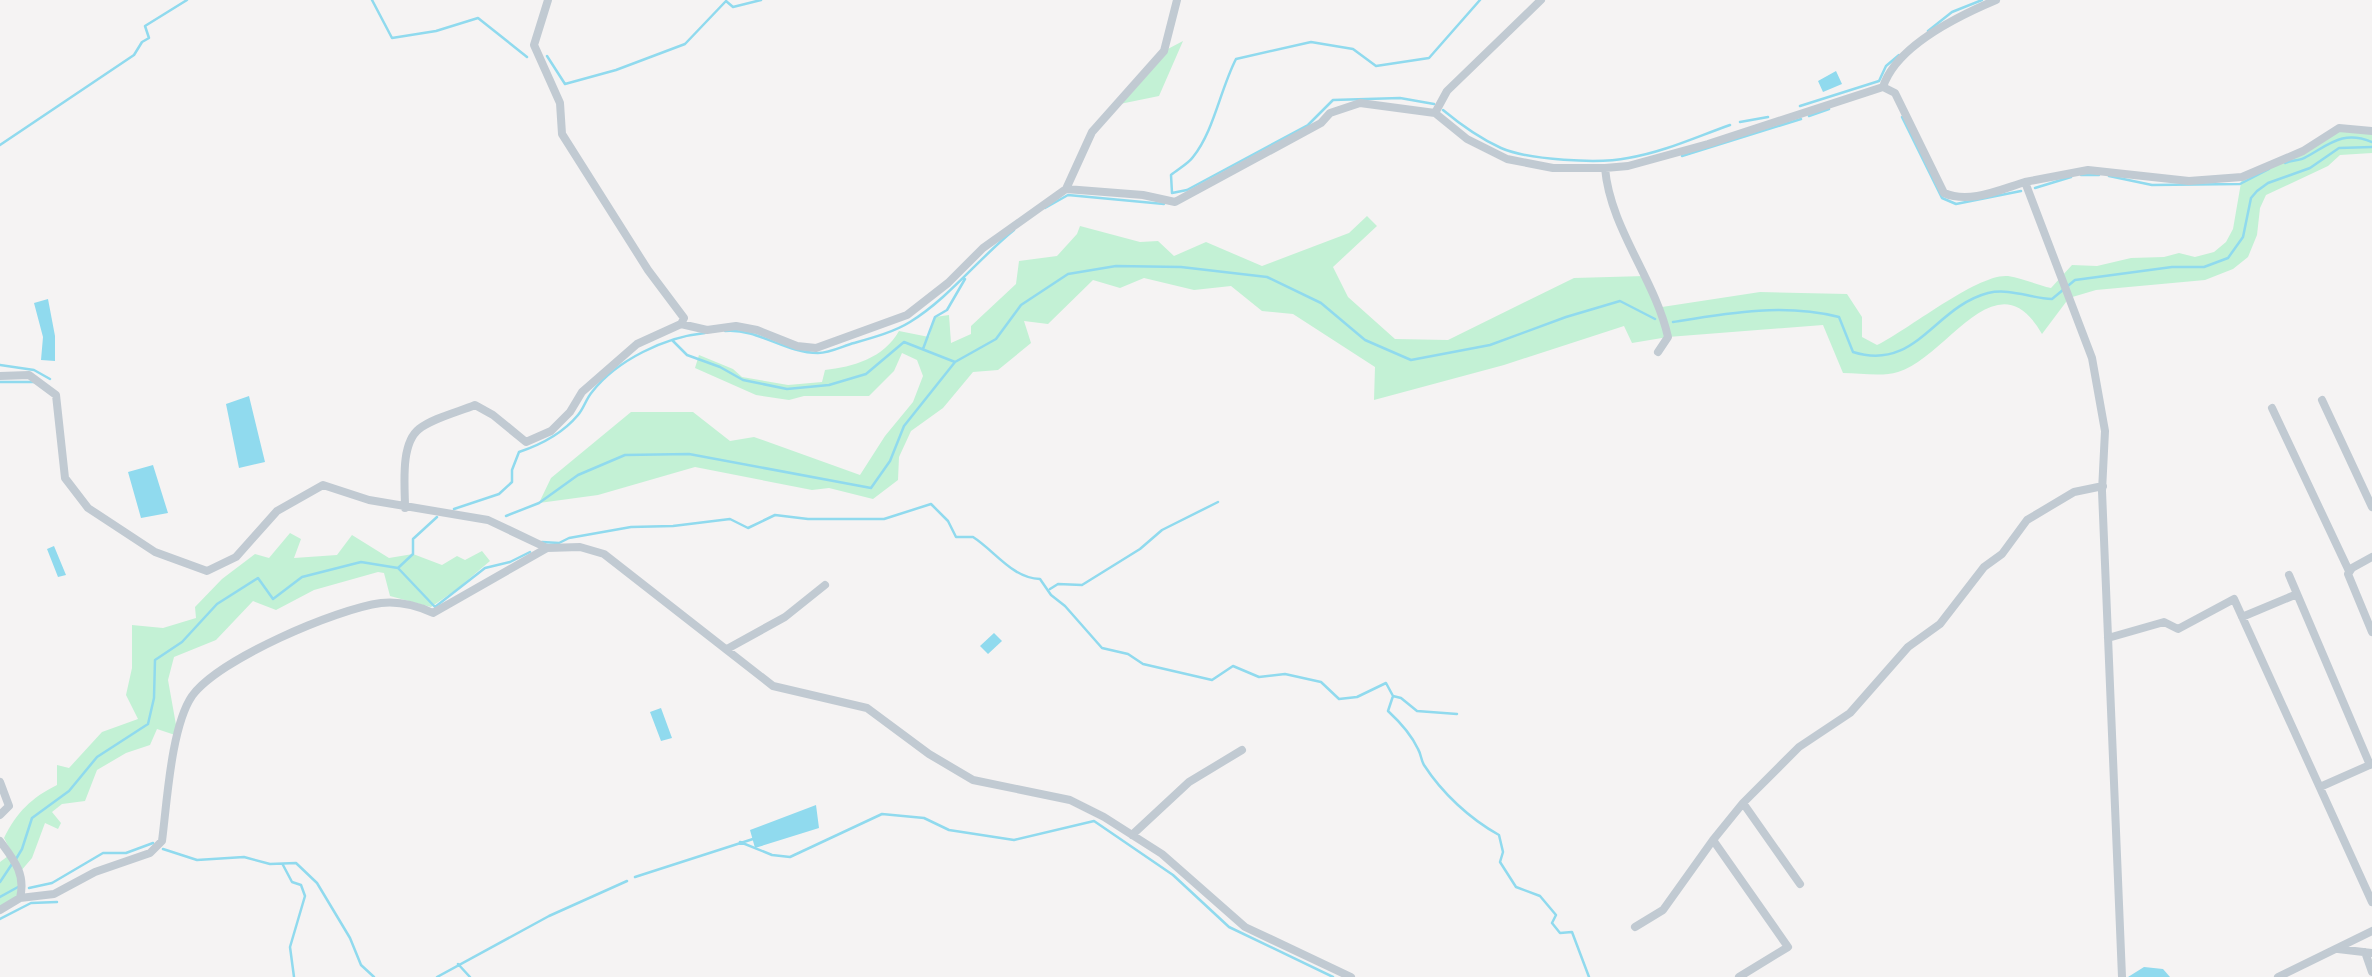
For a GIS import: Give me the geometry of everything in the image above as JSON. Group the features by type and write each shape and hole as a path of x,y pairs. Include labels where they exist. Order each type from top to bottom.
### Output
{"street":[{"path":"548,0 534,45 561,103 562,134 648,270 684,318 681,324"},
{"path":"405,508 404,479 410,441 419,429 475,405 493,415 526,442 551,432 570,412 582,392 637,344 681,324 707,330 736,326 757,330 797,346 816,348 865,333 907,315 948,283 983,248 1066,189 1092,132 1164,51 1177,0"},
{"path":"1435,113 1447,91 1541,0"},
{"path":"1883,87 1889,69 1951,19 1996,0"},
{"path":"1066,189 1143,195 1175,202 1321,123 1330,113 1360,103 1435,113 1467,139 1507,159 1553,168 1605,168 1628,166 1708,144 1883,87 1895,93 1944,193 1956,198 2088,170 2189,181 2242,177 2303,151 2339,128 2372,131"},
{"path":"1605,168 1606,186 1638,263 1661,307 1668,337 1658,352"},
{"path":"2025,183 2092,358 2105,431 2103,486 2122,977"},
{"path":"0,376 29,375 56,395 65,478 88,508 155,552 207,571 236,557 277,511 323,485 405,508 488,520 547,548 580,547 604,554 773,686 867,708 929,754 972,780 1070,800 1162,854 1245,927 1351,977"},
{"path":"2322,400 2372,507"},
{"path":"2272,408 2349,571 2372,632"},
{"path":"1635,927 1663,910 1742,803 1799,747 1850,713 1908,647 1940,624 1984,567 2002,554 2027,520 2074,492 2103,486"},
{"path":"0,910 20,898 54,894 95,872 149,853 162,841 173,751 192,697 211,678 266,645 326,618 382,603 411,603 433,613 547,548"},
{"path":"2349,571 2372,557"},
{"path":"2289,575 2371,765 2320,787"},
{"path":"727,649 785,617 825,585"},
{"path":"2242,617 2297,594"},
{"path":"2108,638 2164,622 2178,629 2234,599 2372,902"},
{"path":"1132,835 1189,782 1242,750"},
{"path":"0,782 9,806 0,815"},
{"path":"1742,803 1800,884"},
{"path":"1713,840 1788,947 1738,977"},
{"path":"0,841 20,872 24,884 20,898"},
{"path":"2278,977 2372,930"},
{"path":"2338,949 2368,953 2372,972"}],"green space":[{"path":"1183,41 1159,96 1115,105 1164,51"},
{"path":"2339,128 2372,131 2372,153 2340,155 2328,166 2266,195 2260,208 2257,235 2248,257 2233,269 2205,280 2096,290 2069,298 2042,334 2025,312 2008,305 1990,307 1972,318 1917,363 1898,372 1878,375 1843,373 1823,325 1668,337 1632,343 1624,326 1504,365 1374,400 1375,367 1293,314 1262,311 1231,286 1194,290 1144,278 1120,288 1093,280 1048,324 1024,321 1031,343 998,370 973,372 943,408 911,431 899,457 898,480 873,499 829,488 812,490 695,467 598,495 539,503 551,478 631,412 693,412 730,441 754,437 860,475 885,436 913,402 923,376 917,360 902,353 894,371 869,396 804,396 789,400 756,395 695,368 699,355 733,369 742,377 788,385 822,382 825,370 867,360 885,348 899,331 929,337 935,317 949,315 951,343 971,334 971,326 1016,284 1019,261 1057,256 1077,234 1080,226 1140,242 1158,241 1174,256 1206,242 1262,266 1349,233 1367,216 1377,226 1333,267 1348,297 1395,339 1448,340 1574,278 1645,276 1662,307 1760,292 1847,294 1862,317 1862,337 1877,345 1979,283 1995,277 2008,276 2051,288 2072,265 2097,266 2131,258 2164,257 2179,253 2195,257 2214,252 2226,242 2233,229 2242,177 2303,151"},
{"path":"290,533 301,539 294,558 337,555 352,535 389,558 413,554 442,565 457,556 465,560 482,551 490,561 431,607 390,596 384,573 378,572 314,590 276,610 253,601 216,640 174,657 168,680 178,736 157,729 150,745 126,753 97,770 85,801 62,804 52,812 61,823 58,829 45,823 32,858 20,872 20,898 0,910 0,862 12,853 4,838 14,821 32,801 57,785 57,765 69,768 102,732 138,719 126,695 132,668 132,625 163,628 196,618 195,607 222,579 255,554 269,558"}],"water":[{"path":"1836,71 1842,84 1823,92 1818,81"},
{"path":"48,299 55,336 55,361 41,360 43,337 34,303"},
{"path":"249,396 265,462 239,468 226,404"},
{"path":"153,465 168,513 141,518 128,472"},
{"path":"54,546 66,575 58,577 47,549"},
{"path":"994,633 1002,641 988,654 980,646"},
{"path":"661,708 672,738 661,741 650,712"},
{"path":"816,805 819,828 755,848 750,830"},
{"path":"2144,967 2163,969 2170,977 2128,977"}],"waterway":[{"path":"0,145 134,55 142,42 149,38 145,26 187,0"},
{"path":"372,0 392,38 436,31 478,18 527,57"},
{"path":"547,56 565,84 616,70 685,44 726,1 733,7 761,0"},
{"path":"1434,104 1400,98 1333,100 1308,125 1187,190 1172,193 1171,175 1191,160 1200,147 1236,59 1311,42 1353,49 1376,66 1429,58 1480,0"},
{"path":"1928,31 1952,12 1982,0"},
{"path":"1800,106 1879,81 1886,66 1899,55"},
{"path":"1809,116 1829,109"},
{"path":"1443,110 1470,131 1501,148 1564,160 1600,161 1641,155 1730,125"},
{"path":"1740,122 1768,117"},
{"path":"1902,117 1942,198 1956,204 2021,191"},
{"path":"1682,156 1801,119"},
{"path":"2285,163 2304,158 2345,138 2353,137 2372,142"},
{"path":"1673,322 1756,311 1818,313 1839,317 1853,352 1875,356 1893,353 1909,346 1969,300 1988,293 2004,292 2052,299 2075,280 2172,267 2204,267 2228,258 2243,237 2251,198 2257,191 2268,183 2310,168 2339,148 2372,147"},
{"path":"2109,176 2152,185 2240,184 2269,169"},
{"path":"2081,175 2099,175"},
{"path":"2035,188 2071,177"},
{"path":"1045,208 1068,195 1164,204"},
{"path":"725,331 749,333 794,349 818,353 883,334 904,326 924,312 1014,230"},
{"path":"506,516 539,503 578,475 625,455 689,454 871,488 890,461 904,426 955,362 996,339 1021,305 1068,274 1116,266 1181,267 1267,277 1321,303 1365,340 1411,360 1490,345 1566,317 1620,301 1655,319"},
{"path":"923,349 935,317 947,310 965,279"},
{"path":"454,509 499,494 512,482 512,470 519,452 558,433 580,412 602,380 628,360 674,339 705,333"},
{"path":"672,340 687,355 720,367 743,380 787,389 829,385 866,374 904,342 955,362"},
{"path":"0,365 34,370 50,379"},
{"path":"0,382 34,382"},
{"path":"1050,589 1058,584 1082,585 1140,549 1162,530 1218,502"},
{"path":"542,542 559,543 569,538 631,527 673,526 730,519 748,528 775,515 808,519 884,519 931,504 948,521 956,537 973,537 1012,569 1040,579 1051,595 1065,606 1102,648 1128,654 1143,664 1212,680 1233,666 1259,677 1285,674 1321,682 1339,699 1357,697 1386,683 1393,696 1401,698 1417,711 1457,714"},
{"path":"398,568 413,554 413,539 437,517"},
{"path":"16,859 32,818 69,791 97,757 148,724 154,698 155,660 182,642 217,604 258,578 273,599 302,577 361,562 398,568 435,607 485,568 510,562 530,552"},
{"path":"1393,696 1388,711 1412,738 1431,775 1467,813 1499,835 1503,852 1500,862 1516,887 1540,896 1556,915 1552,923 1560,933 1572,932 1589,977"},
{"path":"740,842 772,855 790,857 882,814 924,818 949,830 1014,840 1094,821 1173,875 1229,927 1333,977"},
{"path":"635,877 753,839"},
{"path":"29,888 52,883 103,853 126,853 153,843"},
{"path":"163,849 197,860 244,857 270,864 296,863 317,883 350,938 361,965 374,977"},
{"path":"0,882 12,864"},
{"path":"283,865 292,882 301,885 305,896 290,947 294,977"},
{"path":"437,977 549,916 627,881"},
{"path":"0,897 18,887"},
{"path":"0,919 31,903 57,902"},
{"path":"458,964 470,977"}]}
